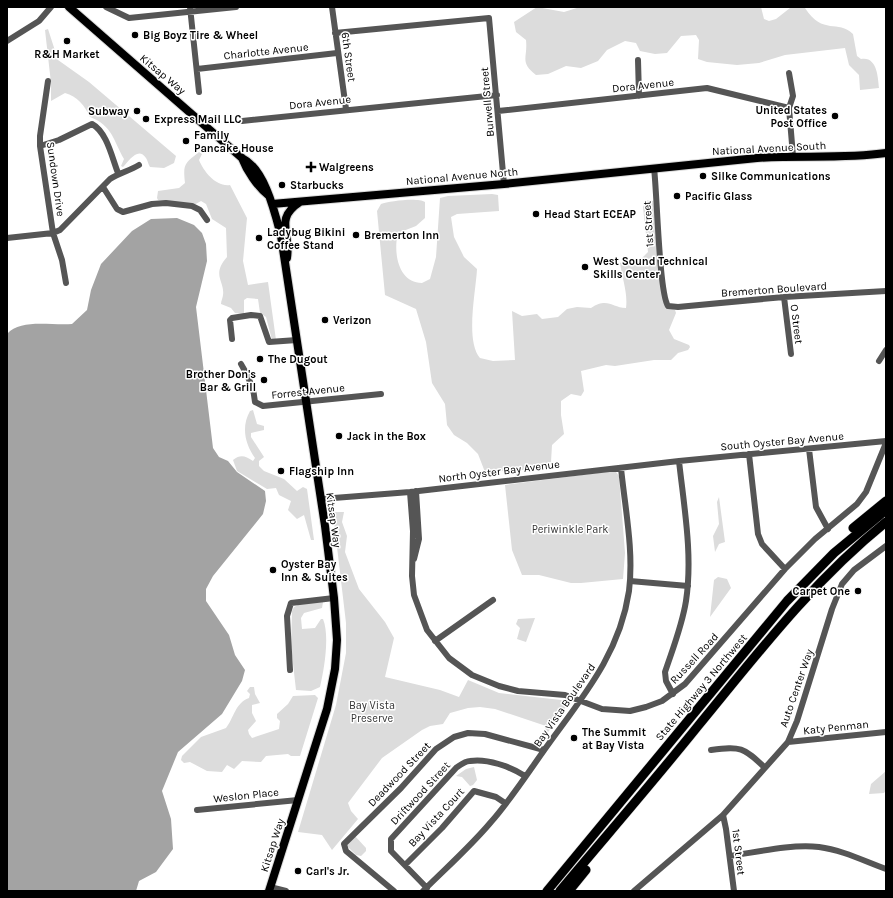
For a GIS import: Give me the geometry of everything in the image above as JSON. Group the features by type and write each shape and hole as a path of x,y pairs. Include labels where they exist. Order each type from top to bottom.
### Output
{"highway":[{"path":"806,580 834,546 886,501"},
{"name":"State Highway 3 Northwest","path":"547,891 806,580 849,539 886,510"},
{"name":"State Highway 3 Northwest","path":"560,891 643,794 801,602 832,569 886,522"},
{"path":"832,569 886,528"},
{"path":"569,891 614,836 643,794"}],"main road":[{"name":"Kitsap Way","path":"69,7 242,158 248,161 267,187 268,195 281,236 321,499 334,598 337,640 333,678 327,709 270,889"},
{"name":"National Avenue South","path":"654,168 793,156 864,156 886,153"},
{"name":"National Avenue North","path":"272,204 504,184 654,168"},
{"path":"286,264 289,245 285,225 287,214 301,201"}],"street":[{"path":"7,41 39,21 51,7"},
{"path":"106,7 129,18 190,9 236,7"},
{"name":"6th Street","path":"332,7 337,53 346,109"},
{"path":"190,9 199,92"},
{"name":"Burwell Street","path":"335,33 489,18 504,184"},
{"name":"Charlotte Avenue","path":"197,69 337,53"},
{"path":"638,60 638,96"},
{"path":"789,73 793,96 789,108 793,156"},
{"name":"Sundown Drive","path":"48,81 40,136 40,146 53,233 62,260 66,283"},
{"name":"Dora Avenue","path":"498,111 707,88 789,108"},
{"name":"Dora Avenue","path":"242,121 346,109 497,95"},
{"path":"40,146 59,140 92,124 97,127 102,134 118,173"},
{"path":"53,233 60,230 110,179 118,173 130,170 140,165"},
{"name":"1st Street","path":"654,168 665,302"},
{"path":"103,187 117,209 123,212 152,204 186,205 200,210 207,220"},
{"name":"Sundown Drive","path":"7,238 53,233"},
{"name":"Bremerton Boulevard","path":"665,302 668,306 678,307 784,297 886,291"},
{"name":"O Street","path":"784,297 791,354"},
{"path":"232,339 230,320 232,318 251,315 260,316 269,342 297,340"},
{"path":"879,361 886,350"},
{"name":"Forrest Avenue","path":"241,364 254,392 255,402 258,405 306,402 381,394"},
{"name":"South Oyster Bay Avenue","path":"679,461 886,442"},
{"name":"Russell Road","path":"413,491 419,539 413,560 412,576 414,595 424,624 435,641 455,664 472,675 491,683 518,690 565,695 602,709 630,711 646,707 673,694 685,684 785,569 857,504 866,492 886,442"},
{"path":"809,449 816,507 828,529"},
{"path":"749,454 758,534 762,544 785,569"},
{"path":"673,694 666,681 665,672 683,618 688,586 688,544 679,461"},
{"name":"North Oyster Bay Avenue","path":"321,499 413,491 679,461"},
{"name":"Bay Vista Boulevard","path":"425,889 466,851 493,821 601,671 616,639 624,613 630,581 630,554 621,468"},
{"name":"Auto Center Way","path":"634,891 723,815 788,742 797,721 832,609 842,584 854,570 886,546"},
{"path":"630,581 688,586"},
{"path":"290,670 287,616 290,602 334,598"},
{"path":"435,641 493,600"},
{"name":"Katy Penman","path":"788,742 886,732"},
{"name":"Deadwood Street","path":"394,891 346,851 344,844 408,782 436,749 454,737 475,733 490,734 544,750"},
{"path":"711,750 732,748 742,749 752,754 765,768"},
{"name":"Driftwood Street","path":"425,889 391,851 390,839 456,768 468,761 477,760 501,766 525,776"},
{"name":"Bay Vista Court","path":"405,865 442,828 474,791 496,797 505,804"},
{"name":"Weslon Place","path":"197,810 298,800"},
{"name":"1st Street","path":"723,815 734,891"},
{"path":"730,856 798,847 818,847 835,851 886,869"},
{"path":"270,889 286,891"}],"green space":[{"path":"537,7 564,12 580,7 761,7 764,19 769,21 776,19 790,8 805,8 818,22 824,25 842,28 853,34 857,56 861,59 870,61 876,68 879,88 860,90 859,75 849,65 845,48 785,55 759,63 737,65 707,62 698,59 699,40 696,35 681,36 667,53 655,54 640,51 636,43 625,41 607,50 598,61 581,68 566,66 548,74 536,75 531,71 526,63 526,40 516,32 514,22"},
{"path":"48,29 58,60 89,82 176,156 174,163 164,168 150,167 143,155 137,154 123,167 121,166 124,159 112,134 98,121 90,117 80,102 73,96 65,93 51,101 51,83 45,30"},
{"path":"199,152 202,154 199,160 207,174 220,184 230,185 247,218 243,261 248,285 268,282 276,340 272,340 266,317 260,313 258,299 247,298 244,300 244,314 235,313 231,308 221,304 223,290 219,273 222,263 227,257 226,228 212,219 206,204 201,201 194,205 158,200 157,198 158,191 179,188 185,183 184,172 187,162"},
{"path":"498,195 499,211 457,214 451,217 454,237 464,257 477,269 472,328 473,340 480,358 493,361 515,360 512,311 522,316 537,314 542,319 558,317 567,309 577,307 591,308 602,303 626,308 626,291 620,263 641,259 648,252 643,207 646,201 649,200 653,201 668,307 675,310 676,313 669,330 674,339 689,345 690,347 688,350 678,353 671,360 654,360 615,366 606,365 581,371 584,391 581,396 571,394 561,401 561,415 564,434 552,445 551,462 523,470 485,472 478,454 467,443 454,435 447,425 445,404 432,383 426,342 416,309 385,295 377,211 381,204 390,202 416,200 425,202 425,218 416,226 398,233 396,249 399,265 407,278 414,282 422,283 430,279 436,257 440,198 448,196"},
{"path":"253,410 257,424 264,426 264,430 251,433 251,437 264,457 259,461 259,466 264,471 284,479 297,491 303,487 307,489 314,540 311,540 304,515 297,519 288,510 291,501 279,495 276,488 267,489 237,471 233,460 241,456 253,461 255,458 245,435 247,417 250,411"},
{"name":"Periwinkle Park","path":"613,471 619,476 625,553 623,579 571,583 539,575 522,575 512,550 505,485"},
{"path":"719,497 725,542 719,544 715,552 713,536 719,524 717,502"},
{"name":"Bay Vista Preserve","path":"344,512 342,522 347,536 345,552 359,589 385,622 394,638 385,677 440,690 459,697 468,680 499,693 561,700 568,704 541,742 546,726 495,709 480,707 468,708 450,713 443,724 430,726 422,730 382,758 348,803 351,811 358,819 332,850 322,835 298,832 336,705 346,653 346,623 333,513"},
{"path":"718,577 727,579 731,588 710,617 714,580"},
{"path":"323,602 322,608 304,613 301,618 302,629 315,628 321,619 323,619 325,626 326,653 320,687 311,691 296,690 291,646 292,611 294,607 300,604"},
{"path":"535,618 526,642 517,639 520,628 516,624 518,619"},
{"path":"250,687 254,687 255,694 260,703 252,705 252,713 256,721 248,730 252,738 279,729 280,721 277,718 277,714 288,704 293,696 315,695 318,698 300,756 291,756 288,754 266,756 261,762 242,761 234,769 227,765 222,772 207,771 190,762 184,763 181,760 182,756 201,737 226,728 241,703 249,698 250,694 247,691"},
{"path":"474,767 477,780 473,785 470,786 462,777 456,776 466,769"},
{"path":"886,771 886,790 884,793 869,794 871,784"},
{"path":"355,836 366,848 366,851 361,856 356,855 347,846"}],"shaded area":[{"path":"177,218 194,225 202,233 206,244 207,261 196,307 213,448 219,457 228,461 237,472 265,491 266,501 263,514 213,576 206,589 206,601 229,635 235,655 245,670 242,681 222,714 178,752 162,791 171,819 173,849 156,872 139,881 136,891 7,891 7,334 13,329 28,324 72,324 87,310 91,290 101,264 132,231 151,219"}],"place":[{"name":"Big Boyz Tire & Wheel","path":"135,35"},
{"name":"R&H Market","path":"67,41"},
{"name":"Subway","path":"137,111"},
{"name":"United States Post Office","path":"835,116"},
{"name":"Express Mail LLC","path":"146,119"},
{"name":"Family Pancake House","path":"186,141"},
{"name":"Walgreens","path":"311,167"},
{"name":"Silke Communications","path":"703,176"},
{"name":"Starbucks","path":"282,185"},
{"name":"Pacific Glass","path":"677,196"},
{"name":"Head Start ECEAP","path":"536,214"},
{"name":"Bremerton Inn","path":"356,235"},
{"name":"Ladybug Bikini Coffee Stand","path":"259,238"},
{"name":"West Sound Technical Skills Center","path":"585,267"},
{"name":"Verizon","path":"325,320"},
{"name":"The Dugout","path":"260,359"},
{"name":"Brother Don's Bar & Grill","path":"264,380"},
{"name":"Jack in the Box","path":"339,436"},
{"name":"Flagship Inn","path":"281,471"},
{"name":"Oyster Bay Inn & Suites","path":"273,570"},
{"name":"Carpet One","path":"858,591"},
{"name":"The Summit at Bay Vista","path":"574,738"},
{"name":"Carl's Jr.","path":"298,871"}]}
